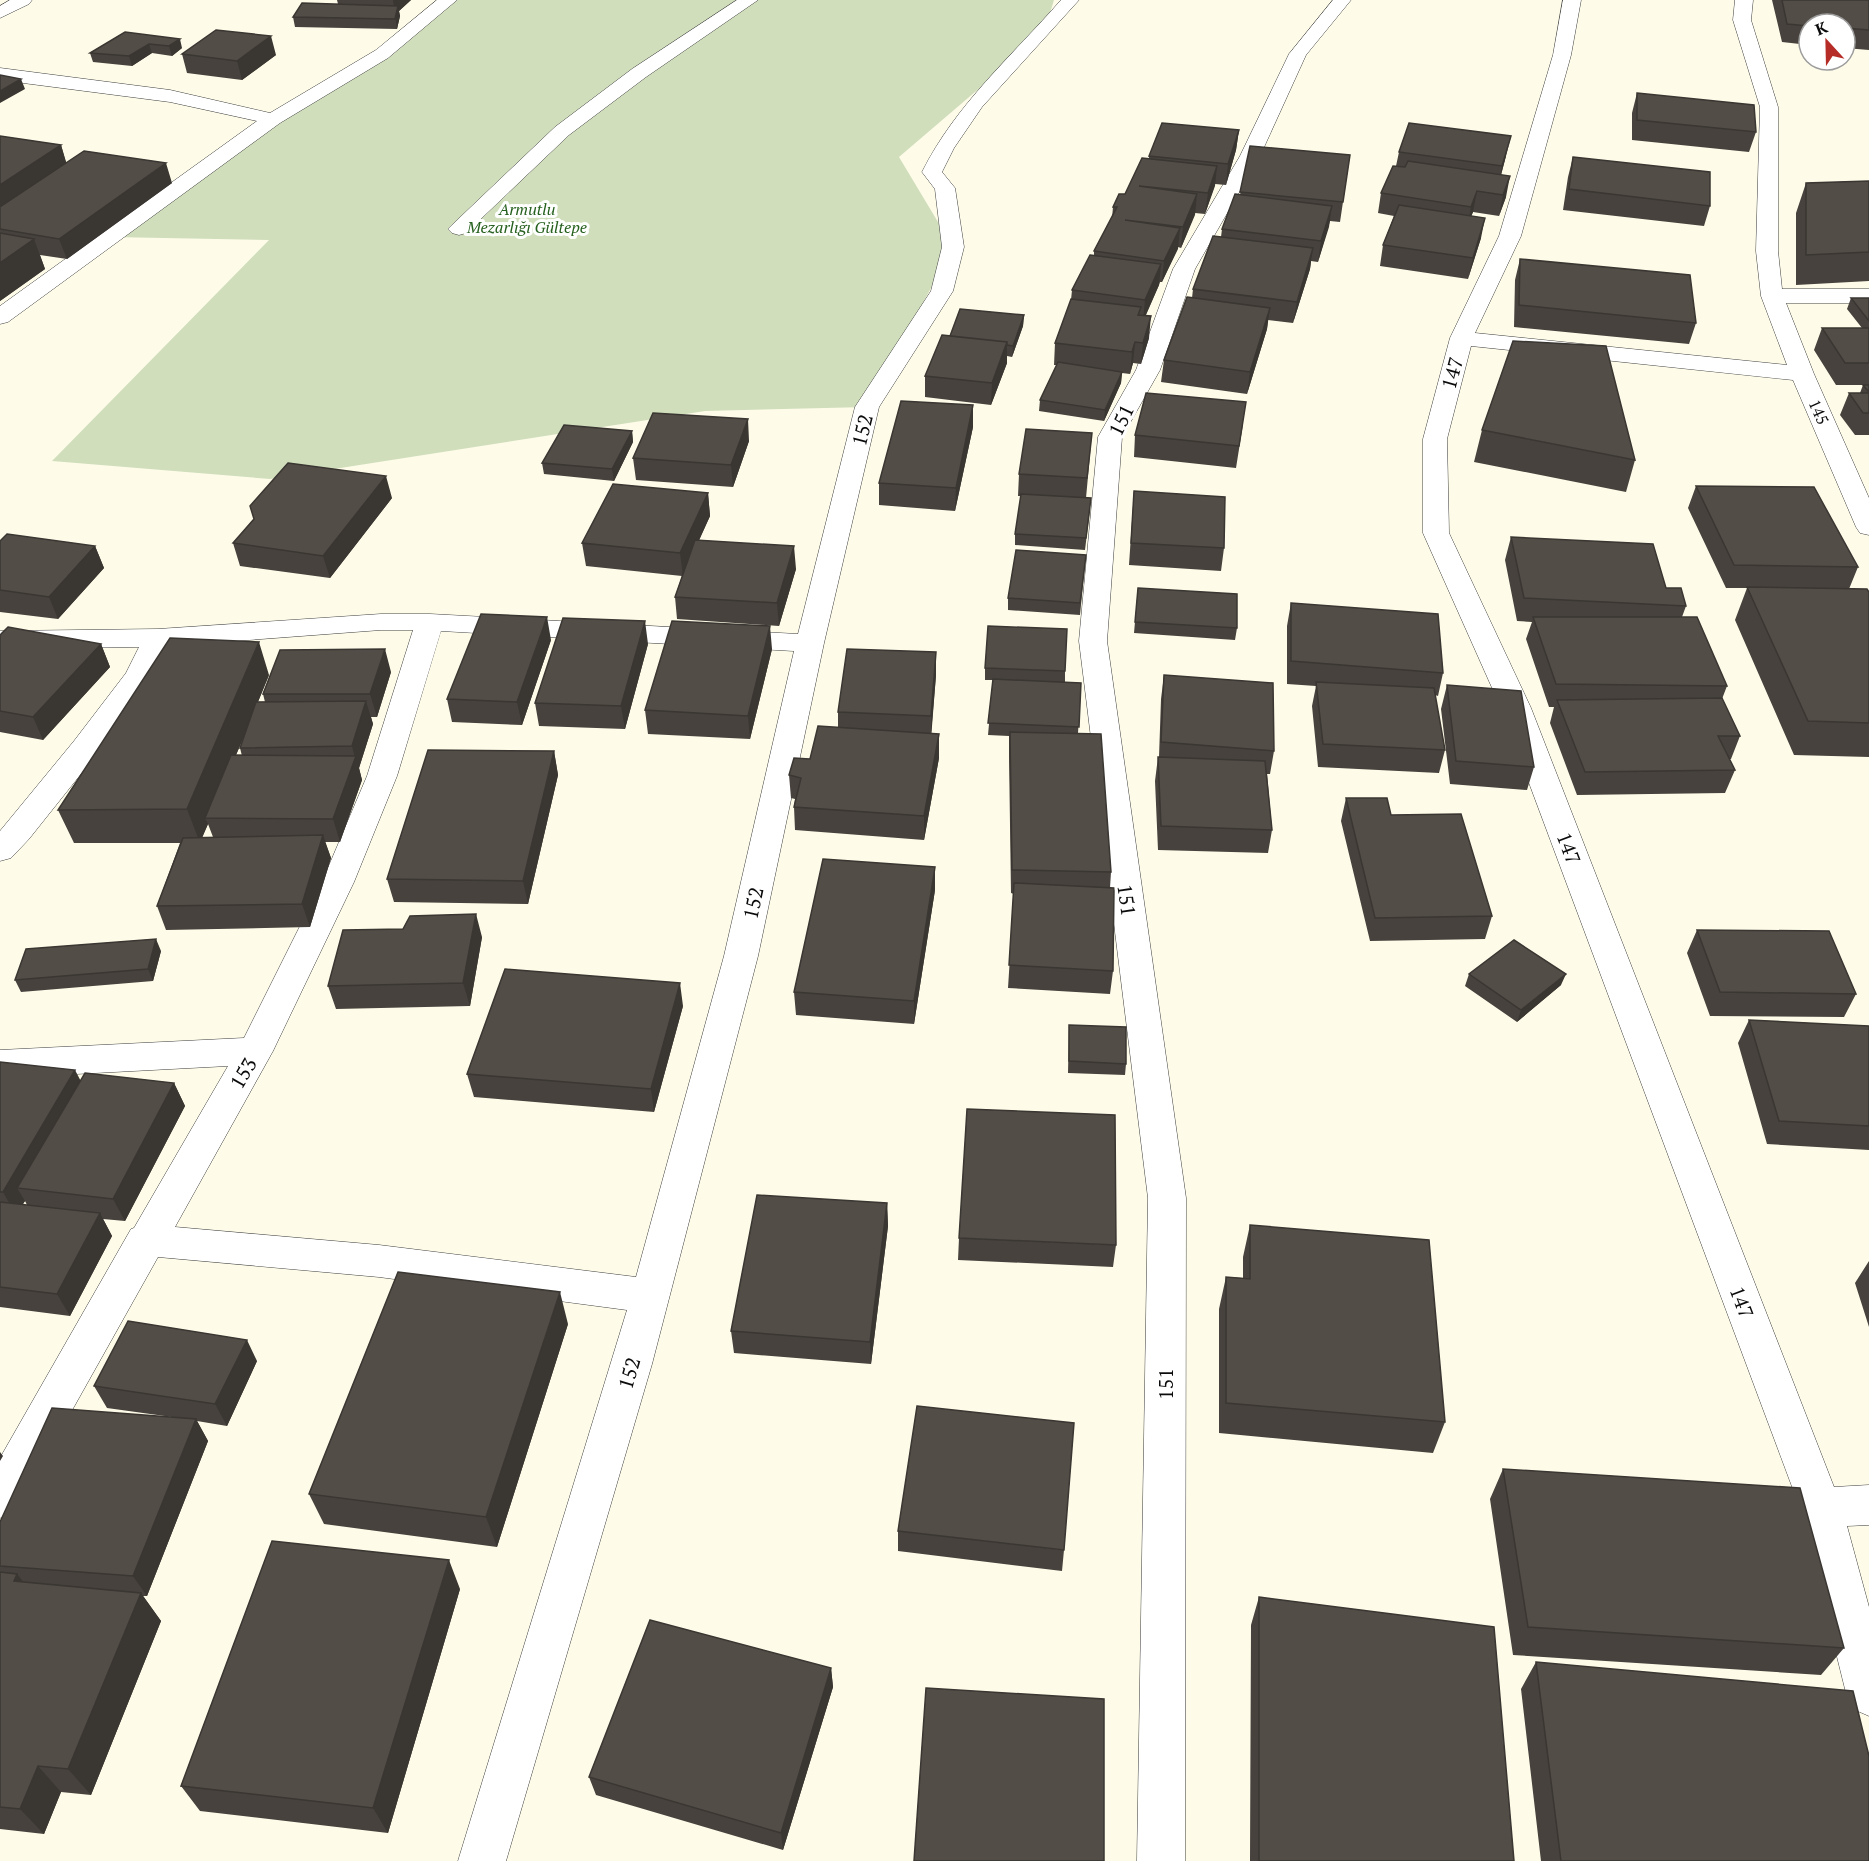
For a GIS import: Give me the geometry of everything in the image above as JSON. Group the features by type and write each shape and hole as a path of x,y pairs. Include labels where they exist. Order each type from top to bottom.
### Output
{"street":[{"path":"0,13 23,0"},
{"path":"0,317 273,118 382,54 448,0"},
{"path":"459,229 562,131 639,73 749,0"},
{"name":"152","path":"482,1861 632,1364 741,956 810,643 867,407 942,291 953,247 945,188 932,172 942,147 964,115 1044,33 1071,0"},
{"name":"151","path":"1161,1861 1167,1197 1093,641 1110,437 1148,370 1184,269 1250,156 1298,54 1342,0"},
{"name":"147","path":"1572,0 1562,55 1509,236 1461,338 1435,439 1436,533 1515,708 1821,1508 1869,1693"},
{"name":"145","path":"1744,0 1742,20 1769,107 1767,251 1772,296 1802,374 1869,527"},
{"path":"0,74 170,96 273,118"},
{"path":"1772,296 1869,296"},
{"path":"1461,338 1802,374"},
{"path":"0,640 158,638 381,622 430,622 810,643"},
{"name":"153","path":"0,1498 145,1240 255,1051 338,882 382,776 430,622"},
{"path":"0,850 33,813 140,675 158,638"},
{"path":"0,1064 255,1051"},
{"path":"145,1240 379,1261 650,1296"},
{"path":"1821,1508 1869,1505"}],"green space":[{"name":"Armutlu Mezarlığı Gültepe","path":"448,0 1054,0 1044,33 899,157 953,247 867,407 705,411 270,479 52,461 269,240 111,237 382,54"}],"building":[{"path":"1782,0 1869,0 1869,30 1857,29 1857,12 1797,12 1797,25 1787,24"},
{"path":"302,3 398,6 395,19 293,17"},
{"path":"216,30 271,36 237,61 182,54"},
{"path":"125,32 180,39 169,46 149,44 129,56 90,53"},
{"path":"0,75 21,79 0,91"},
{"path":"1637,93 1754,105 1756,132 1637,120"},
{"path":"1162,123 1239,130 1228,164 1149,156"},
{"path":"1409,123 1511,136 1502,166 1399,152"},
{"path":"0,136 61,145 0,185"},
{"path":"1250,146 1350,155 1343,202 1240,192"},
{"path":"84,151 166,163 59,239 0,229 0,207"},
{"path":"1573,157 1710,172 1710,206 1569,189"},
{"path":"1142,158 1217,166 1208,193 1139,186 1197,194 1183,227 1125,220 1180,228 1164,261 1094,251 1117,207 1113,207 1119,194 1125,194"},
{"path":"1408,161 1510,176 1503,195 1477,191 1471,207 1381,193 1393,166 1405,167"},
{"path":"1869,181 1869,252 1806,255 1806,183"},
{"path":"1235,194 1332,206 1321,241 1222,229"},
{"path":"1399,205 1485,218 1473,258 1383,245"},
{"path":"0,233 34,239 0,263"},
{"path":"1213,236 1313,248 1297,302 1193,289"},
{"path":"1090,255 1161,264 1145,300 1072,290"},
{"path":"1520,259 1690,275 1696,323 1519,305"},
{"path":"1187,297 1270,308 1250,372 1164,360"},
{"path":"1851,298 1869,298 1869,321"},
{"path":"1071,299 1141,307 1138,315 1151,316 1143,343 1135,342 1132,352 1055,343"},
{"path":"960,309 1024,315 1013,346 1007,345 1007,342 950,336"},
{"path":"1822,328 1869,328 1869,363 1845,363"},
{"path":"942,335 1007,342 992,383 925,376"},
{"path":"1513,341 1606,346 1635,460 1482,430"},
{"path":"1058,362 1122,372 1105,410 1040,400"},
{"path":"1146,393 1246,402 1239,446 1135,435"},
{"path":"1849,393 1869,393 1869,413 1863,413"},
{"path":"901,401 973,405 956,488 879,483"},
{"path":"653,413 748,419 731,465 633,458"},
{"path":"564,425 632,431 612,469 542,463"},
{"path":"1026,429 1092,433 1087,478 1019,474"},
{"path":"288,463 386,476 323,556 233,543 254,519 250,506"},
{"path":"613,484 708,493 680,553 582,543"},
{"path":"1696,486 1814,487 1858,567 1734,565"},
{"path":"1134,491 1225,497 1224,548 1131,543"},
{"path":"1021,494 1091,498 1086,538 1015,534"},
{"path":"7,534 95,546 49,597 0,590 0,541"},
{"path":"1511,537 1653,544 1666,588 1681,588 1686,606 1524,598"},
{"path":"695,540 794,546 777,603 675,597"},
{"path":"1016,550 1086,555 1080,603 1008,598"},
{"path":"1747,587 1867,589 1869,592 1869,723 1808,721"},
{"path":"1138,588 1237,594 1237,628 1135,622"},
{"path":"1291,603 1438,614 1443,673 1291,661"},
{"path":"481,614 547,617 517,702 447,699"},
{"path":"1533,617 1697,617 1727,686 1556,684"},
{"path":"563,618 645,621 621,706 535,703"},
{"path":"672,621 770,626 748,716 645,710"},
{"path":"988,626 1067,629 1065,671 985,668"},
{"path":"8,627 101,644 33,717 0,711 0,635"},
{"path":"170,638 259,642 187,809 58,810"},
{"path":"385,649 370,694 263,694 280,650"},
{"path":"847,649 936,652 931,716 838,712"},
{"path":"1164,675 1273,683 1274,751 1161,742"},
{"path":"993,679 1081,683 1079,727 988,723"},
{"path":"1316,682 1434,688 1445,750 1323,744"},
{"path":"1447,685 1521,691 1534,767 1456,761"},
{"path":"1722,698 1740,736 1718,736 1735,770 1585,772 1557,700"},
{"path":"366,701 352,746 240,748 256,702"},
{"path":"818,726 939,734 924,816 794,807 801,778 789,775 794,758 810,759"},
{"path":"1010,732 1101,734 1111,872 1012,870"},
{"path":"428,750 554,751 523,881 387,879"},
{"path":"231,755 356,756 333,819 205,818"},
{"path":"1158,757 1265,761 1272,830 1161,826"},
{"path":"1346,798 1387,798 1391,815 1461,814 1492,916 1375,918"},
{"path":"323,835 302,904 157,906 183,838"},
{"path":"823,859 935,867 914,1001 794,992"},
{"path":"1014,883 1114,888 1113,971 1009,965"},
{"path":"476,914 463,983 328,986 343,930 403,929 410,916"},
{"path":"1697,930 1829,931 1856,994 1720,992"},
{"path":"156,939 148,969 15,980 26,949"},
{"path":"1514,940 1566,974 1521,1010 1469,974"},
{"path":"505,969 680,983 651,1089 467,1074"},
{"path":"1749,1020 1869,1026 1869,1126 1779,1121"},
{"path":"1069,1025 1126,1027 1126,1064 1069,1061"},
{"path":"0,1062 75,1070 3,1192 0,1192"},
{"path":"85,1073 174,1083 113,1199 17,1188"},
{"path":"967,1109 1115,1115 1116,1245 959,1238"},
{"path":"757,1195 887,1203 870,1342 731,1331"},
{"path":"0,1202 100,1213 57,1294 0,1287"},
{"path":"1250,1225 1429,1240 1445,1422 1226,1403 1226,1277 1250,1279"},
{"path":"398,1272 560,1292 486,1517 309,1494"},
{"path":"128,1321 247,1340 215,1404 94,1386"},
{"path":"917,1406 1074,1423 1064,1550 898,1531"},
{"path":"52,1408 196,1419 133,1576 0,1566 0,1522"},
{"path":"1503,1469 1800,1488 1844,1648 1528,1627"},
{"path":"272,1541 449,1560 373,1808 181,1786"},
{"path":"0,1572 17,1574 14,1581 141,1593 68,1769 38,1766 20,1809 0,1807"},
{"path":"1259,1597 1494,1627 1514,1861 1259,1861"},
{"path":"650,1620 831,1668 781,1833 589,1777"},
{"path":"1536,1662 1853,1691 1869,1756 1869,1861 1561,1861"},
{"path":"926,1688 1104,1699 1104,1861 914,1861"}]}
